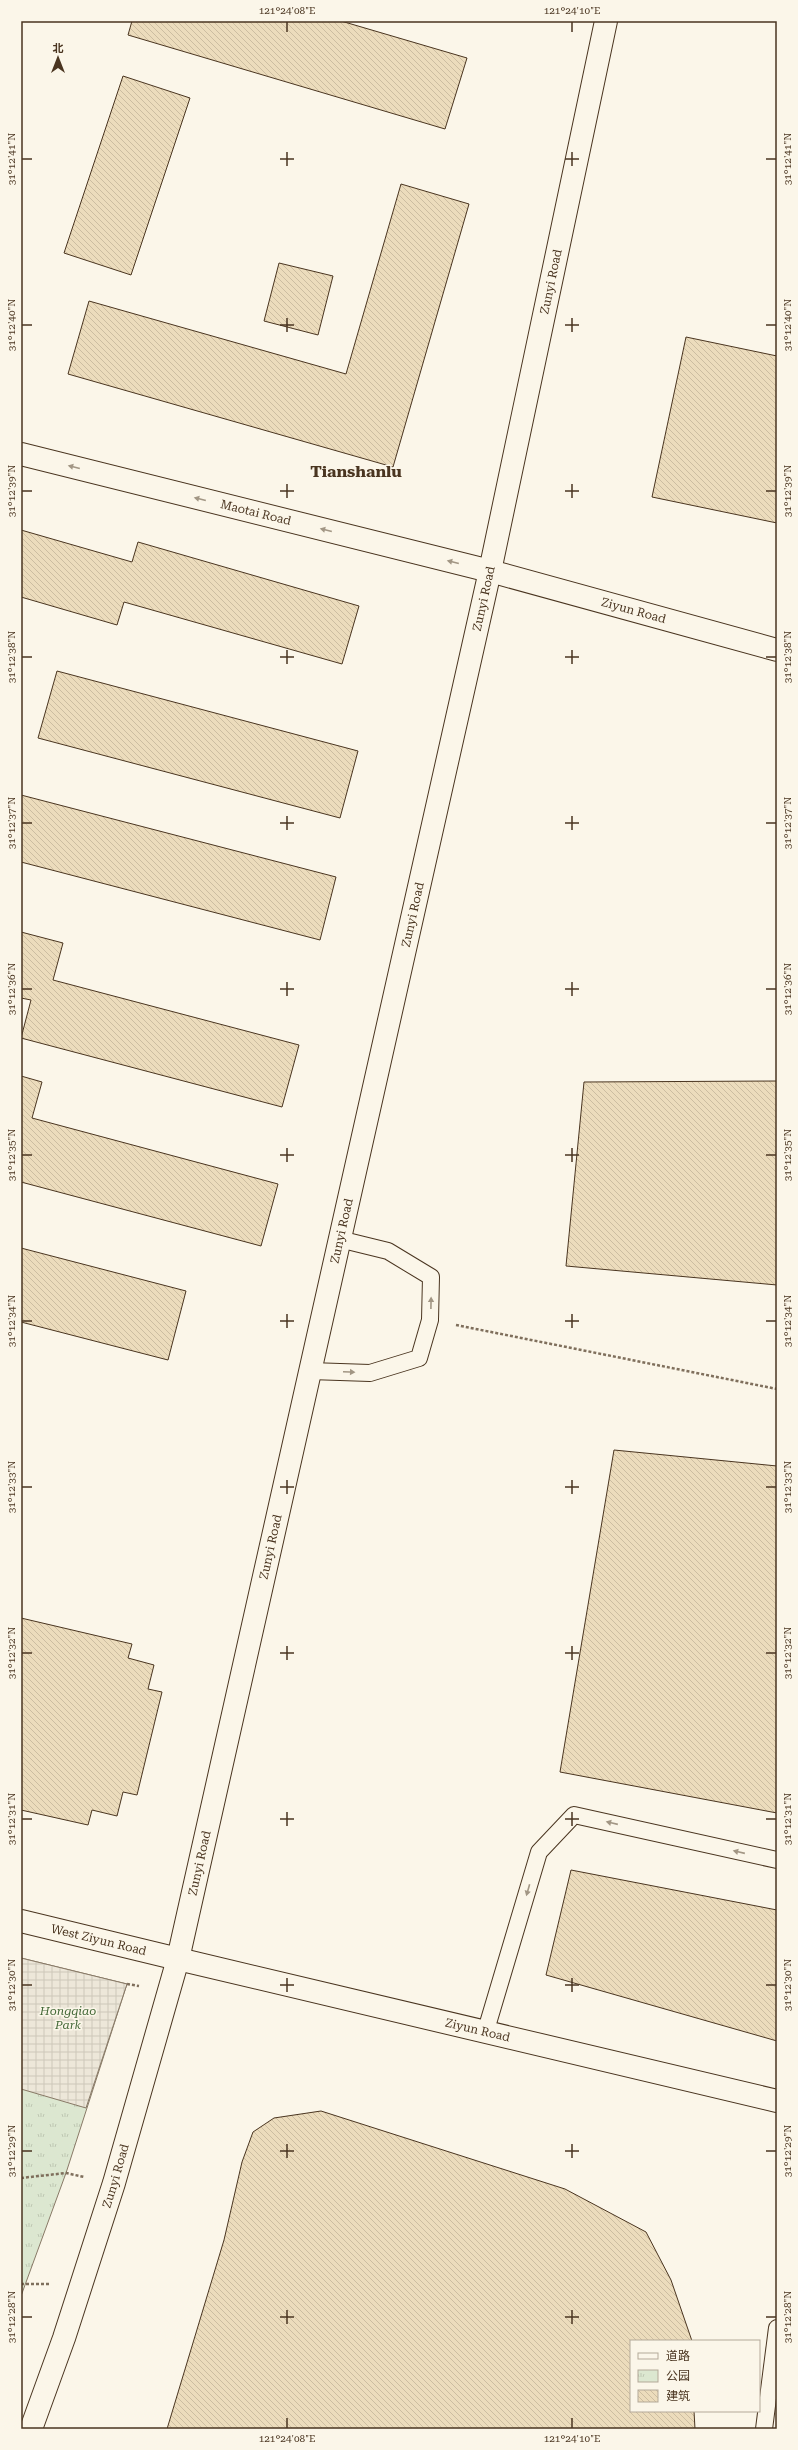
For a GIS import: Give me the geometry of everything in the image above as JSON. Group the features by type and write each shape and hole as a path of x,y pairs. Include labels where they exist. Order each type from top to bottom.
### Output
{"street":[{"name":"Zunyi Road","path":"31,2429 64,2338 114,2183 178,1959 490,571 606,21"},
{"name":"Maotai Road","path":"21,454 490,571"},
{"name":"Ziyun Road","path":"490,571 777,650"},
{"name":"West Ziyun Road","path":"21,1921 178,1959"},
{"name":"Ziyun Road","path":"178,1959 486,2030 777,2101"}],"lane":[{"path":"310,1371 370,1373 420,1358 430,1320 431,1277 388,1251 339,1239"},
{"path":"486,2030 539,1852 574,1815 777,1860"},
{"path":"764,2429 777,2328"}],"path":[{"path":"430,1320 777,1389"},
{"path":"21,2178 66,2173 114,2183"}],"green space":[{"name":"Hongqiao Park","path":"21,1958 127,1984 66,2173 21,2296"}],"shaded area":[{"name":"Hongqiao Park","path":"21,1958 127,1984 86,2108 21,2089"}],"building":[{"path":"132,21 341,21 467,58 445,129 128,35"},
{"path":"123,76 190,98 131,275 64,253"},
{"path":"401,184 469,204 393,467 68,374 89,301 346,374"},
{"path":"279,263 333,276 318,335 264,321"},
{"path":"686,337 777,356 777,523 652,497"},
{"path":"21,530 132,562 138,542 359,606 342,664 124,602 117,625 21,597"},
{"path":"57,671 358,751 340,818 38,738"},
{"path":"21,795 336,877 320,940 21,862"},
{"path":"21,932 63,943 53,980 299,1045 282,1107 21,1038 31,1000 21,998"},
{"path":"21,1076 42,1082 32,1118 278,1184 261,1246 21,1182"},
{"path":"777,1081 777,1285 566,1266 584,1082"},
{"path":"21,1248 186,1291 168,1360 21,1322"},
{"path":"614,1450 777,1466 777,1813 560,1772"},
{"path":"21,1618 132,1644 128,1658 154,1665 148,1689 162,1692 137,1795 123,1792 117,1816 92,1810 88,1825 21,1810"},
{"path":"571,1870 777,1910 777,2041 546,1975"},
{"path":"321,2111 565,2189 646,2232 671,2280 692,2340 630,2340 630,2412 694,2412 695,2429 167,2429 224,2240 242,2162 253,2132 274,2118"}],"district":[{"name":"Tianshanlu","path":"356,471"}]}
